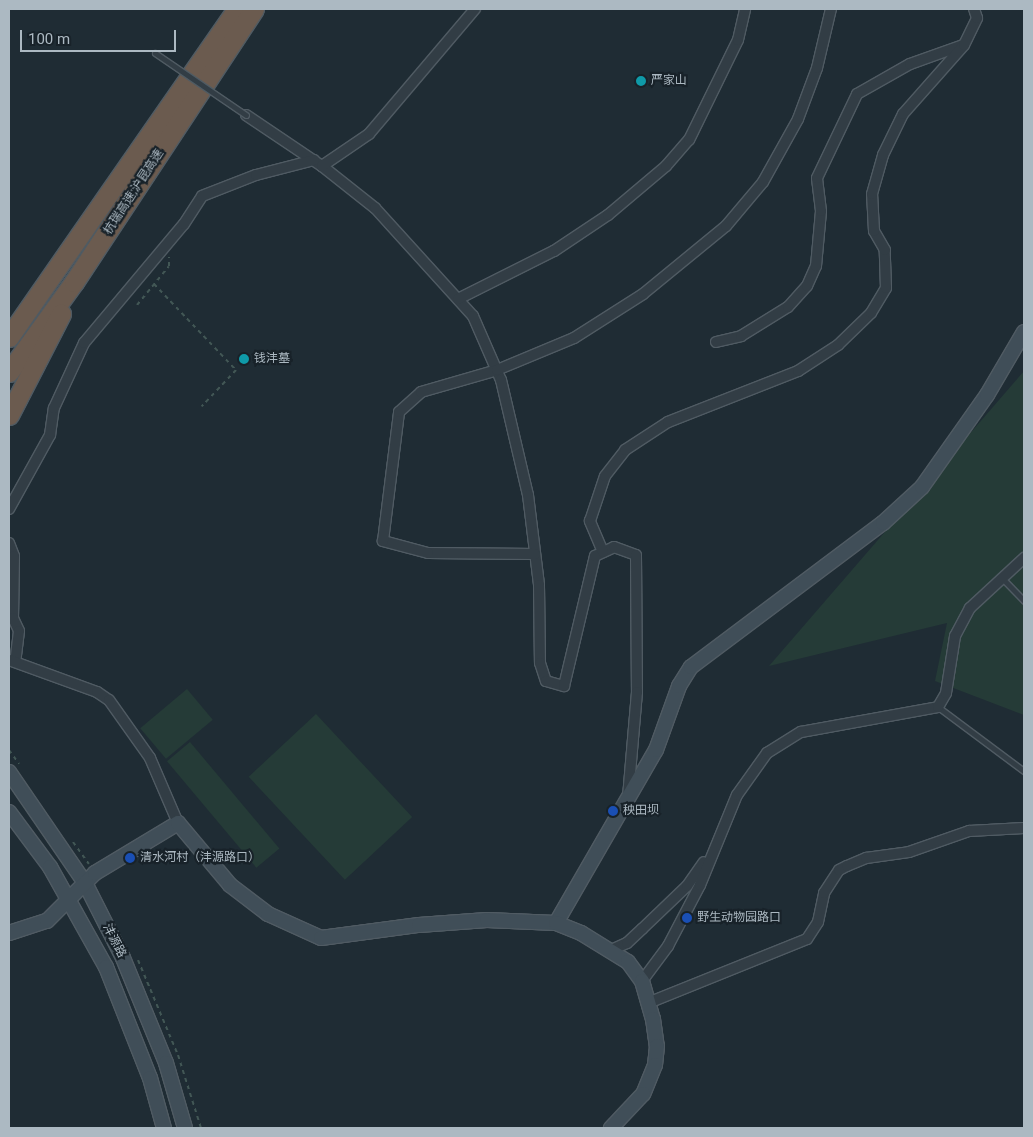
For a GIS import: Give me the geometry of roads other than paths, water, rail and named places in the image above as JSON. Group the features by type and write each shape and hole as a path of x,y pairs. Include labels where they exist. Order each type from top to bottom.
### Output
{"highway":[{"name":"杭瑞高速;沪昆高速","path":"9,337 237,9"},
{"name":"杭瑞高速;沪昆高速","path":"9,372 74,282 254,9"},
{"path":"9,318 82,231"},
{"path":"9,415 44,352 74,282"}],"street":[{"path":"9,510 50,435 54,408 84,344 168,242 202,196 256,175 318,163 369,134 475,9"},
{"path":"458,299 554,251 608,215 666,166 689,140 738,40 745,9"},
{"path":"535,554 428,553 383,541 399,412 421,392 497,370 574,338 643,294 726,226 764,182 798,119 817,68 831,9"},
{"path":"603,552 590,521 605,476 625,450 668,422 798,371 838,345 870,313 886,288 884,250 874,231 872,194 883,155 903,114 964,45 977,18 974,9"},
{"path":"716,342 741,336 780,312 807,286 816,266 821,211 817,178 856,94 910,64 964,45"},
{"path":"246,115 318,163 374,208 473,316 497,370 528,495 535,554 540,663 546,681 564,686 596,556 614,548 636,555 637,692 627,800"},
{"path":"556,923 656,750 679,686 691,667 883,524 922,487 987,395 1024,332"},
{"path":"9,543 14,556 13,618 20,632 12,661 109,700 150,758 178,823 230,885 268,914 321,938 419,924 487,920 556,923 610,950 628,962 642,981 657,1046 654,1065 643,1094 611,1128"},
{"path":"642,981 673,937 700,885 711,853 737,795 767,753 784,739 801,732 938,707 946,693 955,636 970,608 1024,558"},
{"name":"沣源路","path":"9,772 85,883 181,1087 185,1128"},
{"name":"沣源路","path":"9,812 71,901 106,967 150,1078 164,1128"},
{"path":"9,933 47,921 71,901 94,873 178,823"},
{"path":"648,1003 807,939 818,922 824,893 838,870 866,858 909,852 969,831 1024,828"},
{"path":"610,950 627,943 680,892 711,853"}],"lane":[{"path":"154,53 246,115"},
{"path":"1002,578 1024,601"},
{"path":"938,707 1024,771"}],"place":[{"name":"严家山","path":"641,81"},
{"name":"钱沣墓","path":"244,359"},
{"name":"秧田坝","path":"613,811"},
{"name":"清水河村（沣源路口）","path":"130,858"},
{"name":"野生动物园路口","path":"687,918"}]}
